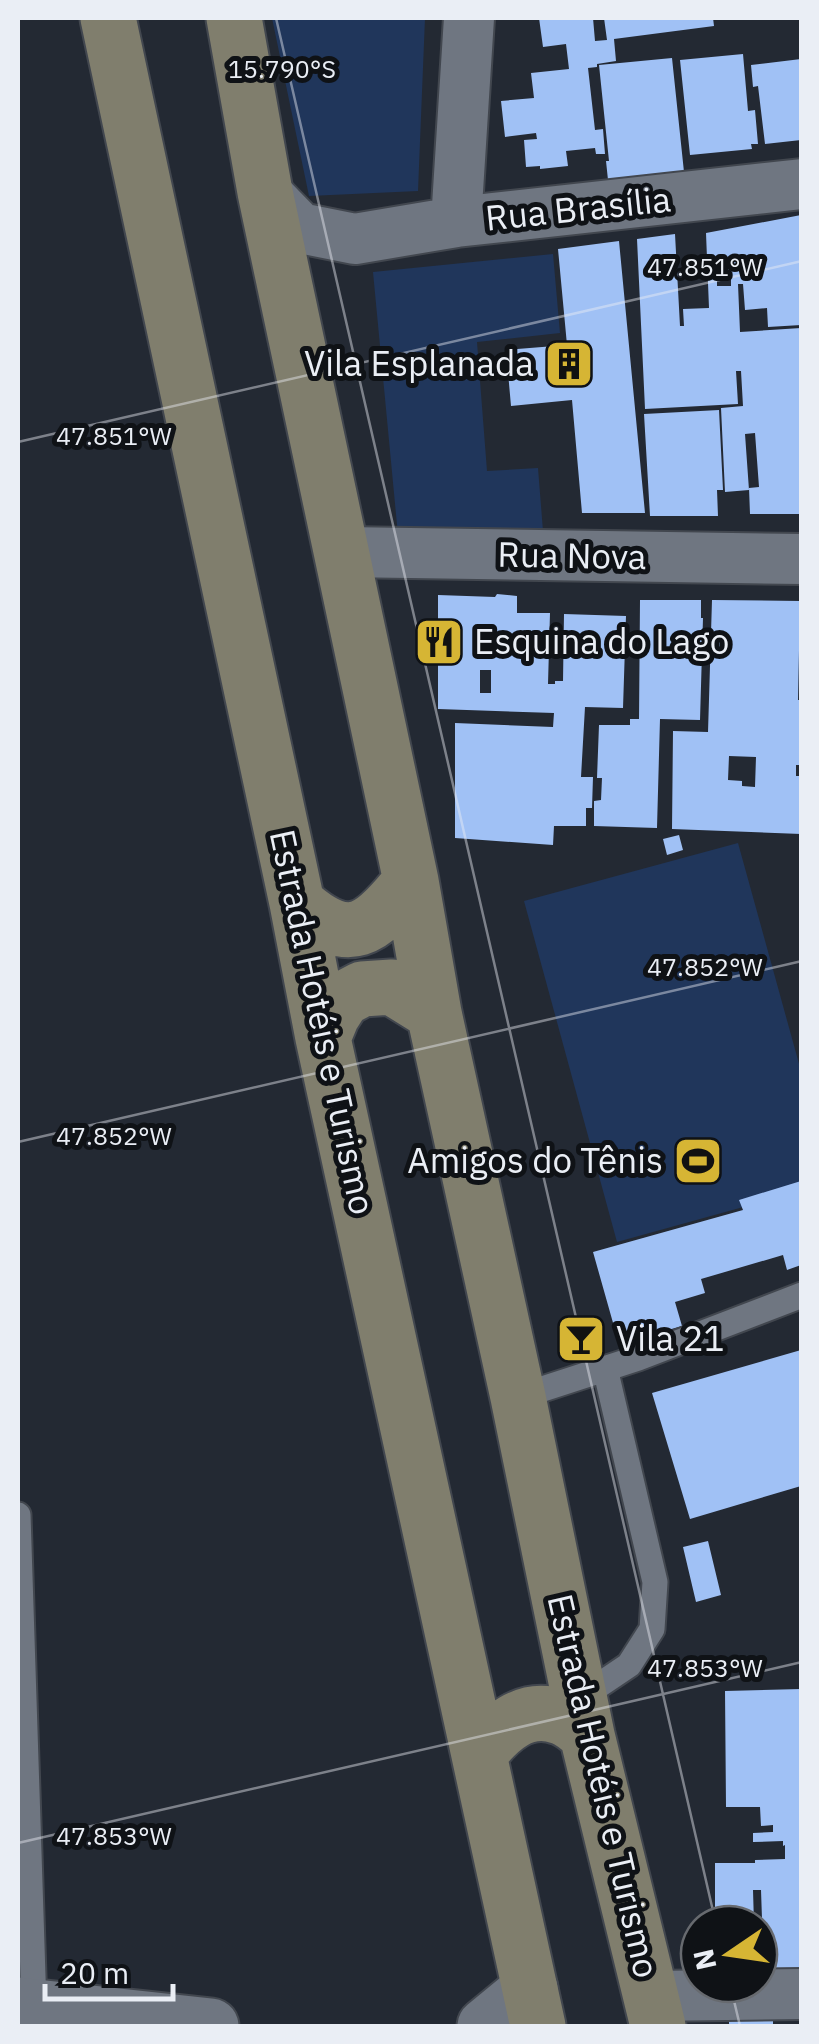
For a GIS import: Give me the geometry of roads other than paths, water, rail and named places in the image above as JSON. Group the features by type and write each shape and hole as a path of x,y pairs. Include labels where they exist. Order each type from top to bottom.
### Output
{"main road":[{"name":"Estrada Hotéis e Turismo","path":"108,18 323,1038 534,2008"},
{"name":"Estrada Hotéis e Turismo","path":"234,18 265,192 411,881 434,1013 584,1716 655,2011"},
{"path":"297,903 318,922 336,930 360,928 378,918 411,881"},
{"path":"323,1038 343,1000 362,989 392,987 434,1013"},
{"path":"479,1754 504,1726 534,1715 584,1716"}],"street":[{"path":"456,222 469,18"},
{"name":"Rua Brasília","path":"265,192 300,228 355,239 456,222 802,184"},
{"name":"Rua Brasília","path":"291,314 302,280 328,256 355,239"},
{"name":"Rua Nova","path":"343,552 802,559"},
{"path":"655,2011 802,1994"},
{"path":"26,2006 212,2026"},
{"path":"485,2026 534,2008"}],"lane":[{"path":"518,1398 802,1295"},
{"path":"584,1716 629,1665 652,1628 655,1582 606,1368"},
{"path":"18,1515 26,2006"}],"place":[{"name":"Vila Esplanada","path":"569,364"},
{"name":"Esquina do Lago","path":"439,642"},
{"name":"Amigos do Tênis","path":"698,1161"},
{"name":"Vila 21","path":"581,1339"}]}
